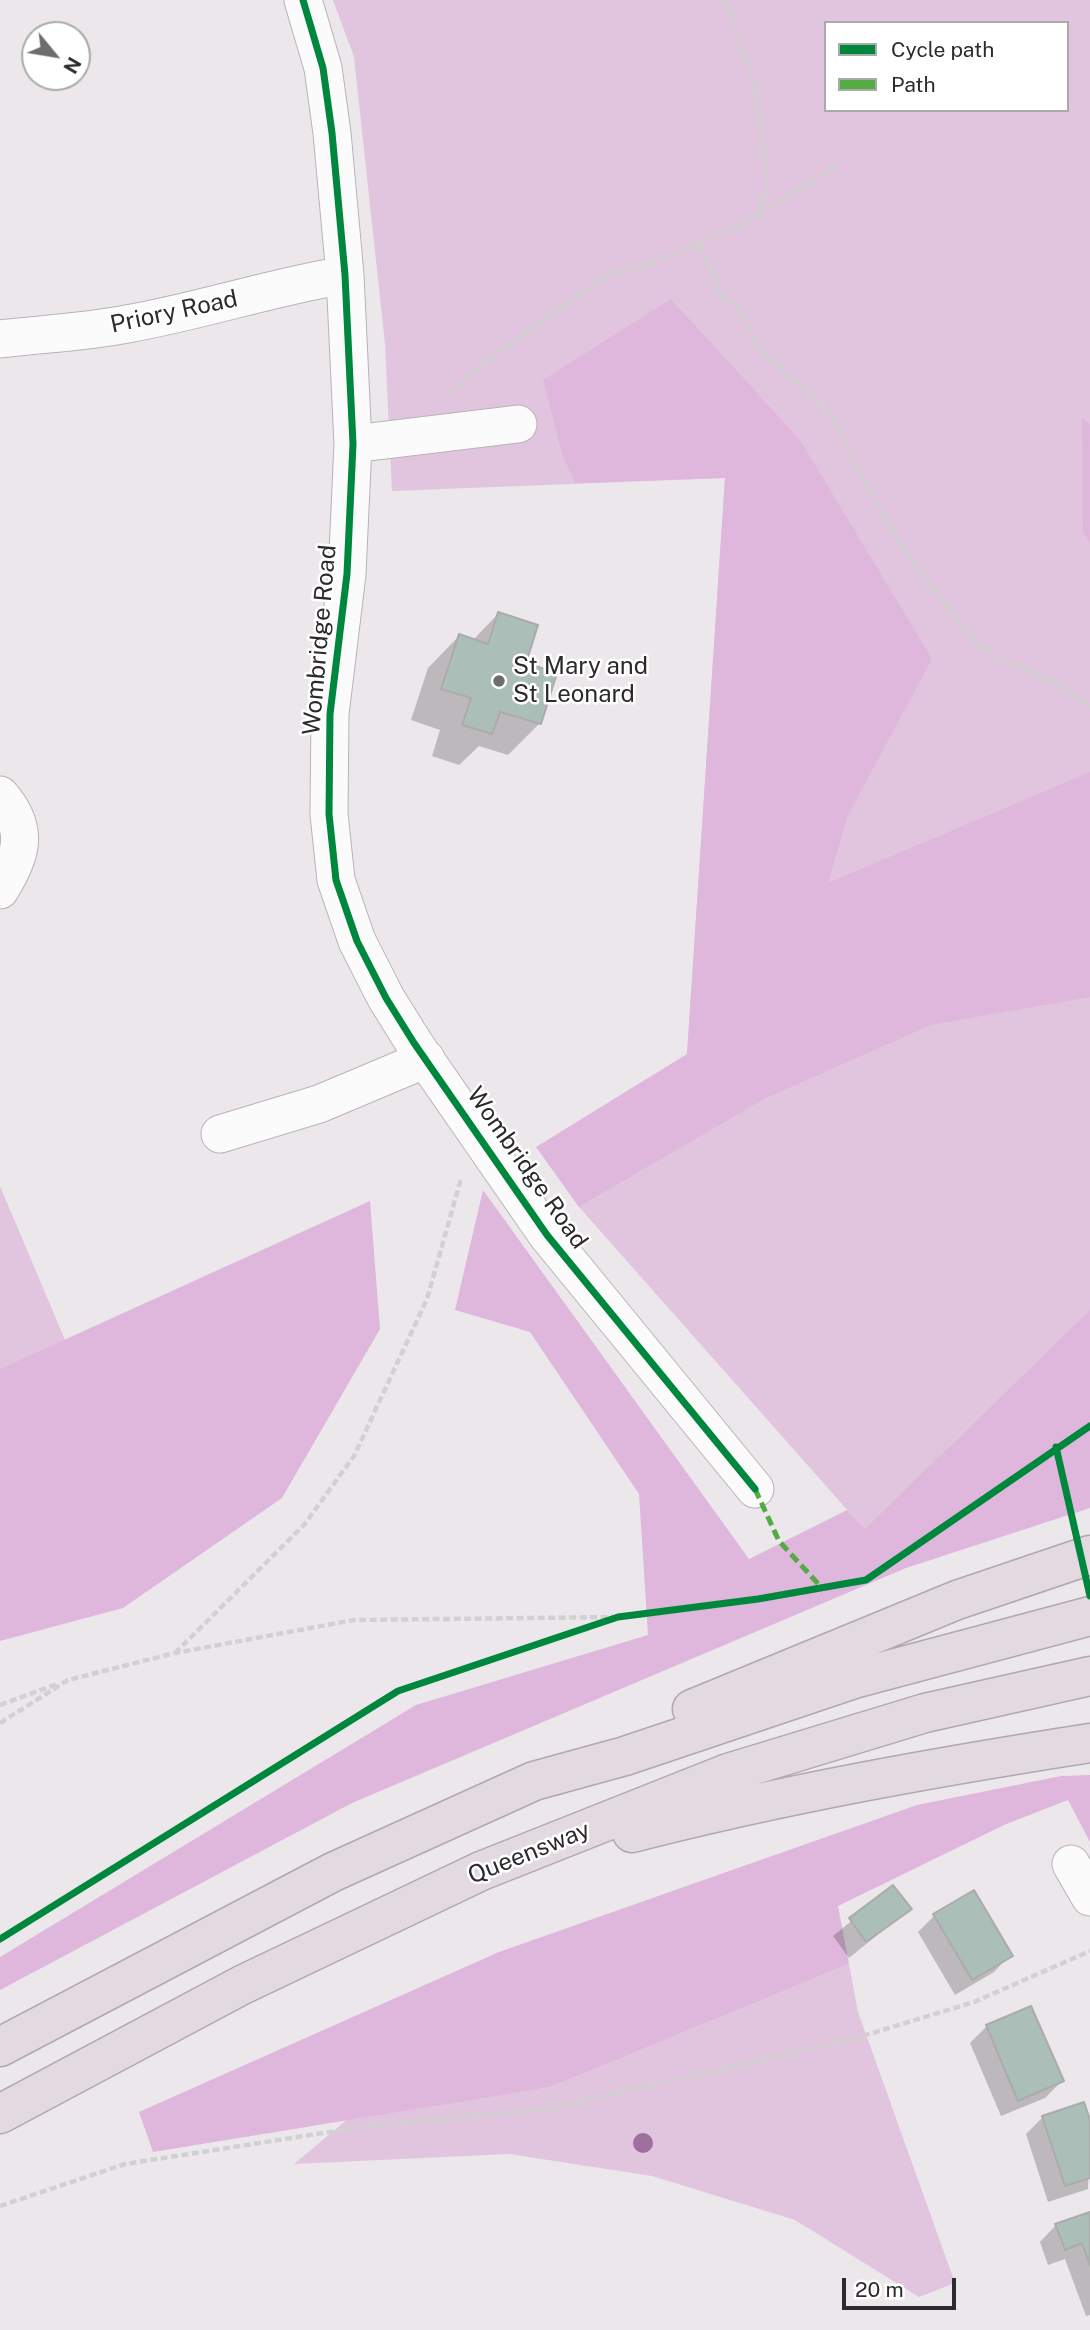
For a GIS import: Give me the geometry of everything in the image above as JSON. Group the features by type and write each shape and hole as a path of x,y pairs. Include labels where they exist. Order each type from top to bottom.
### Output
{"highway":[{"path":"0,2047 333,1872 534,1781 620,1738 944,1605 1090,1555"},
{"path":"534,1781 625,1756 854,1679 1090,1616"},
{"name":"Queensway","path":"0,2113 242,1985 481,1871 728,1773 925,1713 1090,1676"},
{"path":"481,1871 737,1806 907,1771 1090,1743"}],"street":[{"name":"Wombridge Road","path":"303,0 323,68 332,133 345,275 354,444 346,574 330,714 329,814 336,880 357,941 374,975 426,1059 547,1235 755,1489"},
{"name":"Priory Road","path":"0,339 125,325 202,308 285,285 345,275"},
{"path":"354,444 518,424"},
{"path":"0,795 16,820 21,842 8,876"},
{"path":"220,1133 318,1104 426,1059"},
{"path":"1071,1864 1090,1898"}],"path":[{"path":"725,0 755,85 768,181 757,216"},
{"path":"418,435 446,399 478,368 607,274 642,266 697,245 757,216 839,163"},
{"path":"697,245 709,262 720,295 740,310 758,347 832,415 866,485 904,550 974,642 1005,661 1062,687 1090,706"},
{"path":"175,1653 304,1525 354,1457 427,1299 449,1211 477,1132"},
{"path":"0,1705 68,1680 175,1653 354,1620 631,1615"},
{"path":"592,1625 618,1617"},
{"path":"0,1723 68,1680"},
{"path":"0,2206 125,2164 368,2126 547,2109 829,2044 974,2001 1090,1951"}],"shaded area":[{"path":"333,0 1090,0 1090,1508 865,1530 579,1207 765,1098 687,1054 725,478 392,491 385,344 354,57"},
{"path":"671,299 800,440 932,659 848,815 828,883 1090,772 1090,997 931,1025 766,1098 579,1207 536,1147 687,1054 725,478 575,483 562,454 543,380"},
{"path":"1082,418 1090,424 1090,542 1083,533"},
{"path":"0,1186 65,1340 0,1370"},
{"path":"483,1190 749,1559 847,1510 865,1529 1090,1310 1090,1508 906,1568 352,1803 0,1990 0,1957 416,1705 648,1635 639,1494 530,1332 455,1310"},
{"path":"370,1201 380,1329 282,1498 123,1608 0,1641 0,1369"},
{"path":"1090,1775 1090,1842 1068,1800 1004,1825 838,1906 849,1964 551,2087 153,2152 139,2112 499,1952 917,1805 1061,1776"},
{"path":"849,1964 858,2012 955,2283 919,2297 795,2220 652,2176 509,2154 294,2164 349,2118 551,2087"}],"building":[{"name":"St Mary and St Leonard","path":"498,612 538,625 526,663 557,673 541,724 500,712 492,734 462,725 471,698 441,689 459,634 488,644"},
{"path":"893,1885 912,1909 866,1942 849,1918"},
{"path":"974,1890 1013,1956 972,1980 933,1914"},
{"path":"1031,2006 1064,2081 1018,2101 986,2025"},
{"path":"1084,2102 1090,2120 1090,2178 1065,2186 1042,2116"},
{"path":"1090,2212 1090,2265 1082,2243 1065,2250 1055,2224"}],"marked path":[{"path":"755,1489 779,1541 822,1588"}],"cycle path":[{"path":"303,0 323,68 332,133 345,275 353,444 347,574 330,714 329,814 336,880 357,941 386,998 414,1043 547,1235 755,1489"},
{"path":"0,1939 398,1691 618,1617 758,1599 866,1580 1090,1426"},
{"path":"1056,1447 1090,1596"}],"place":[{"name":"St Mary and St Leonard","path":"499,681"}]}
